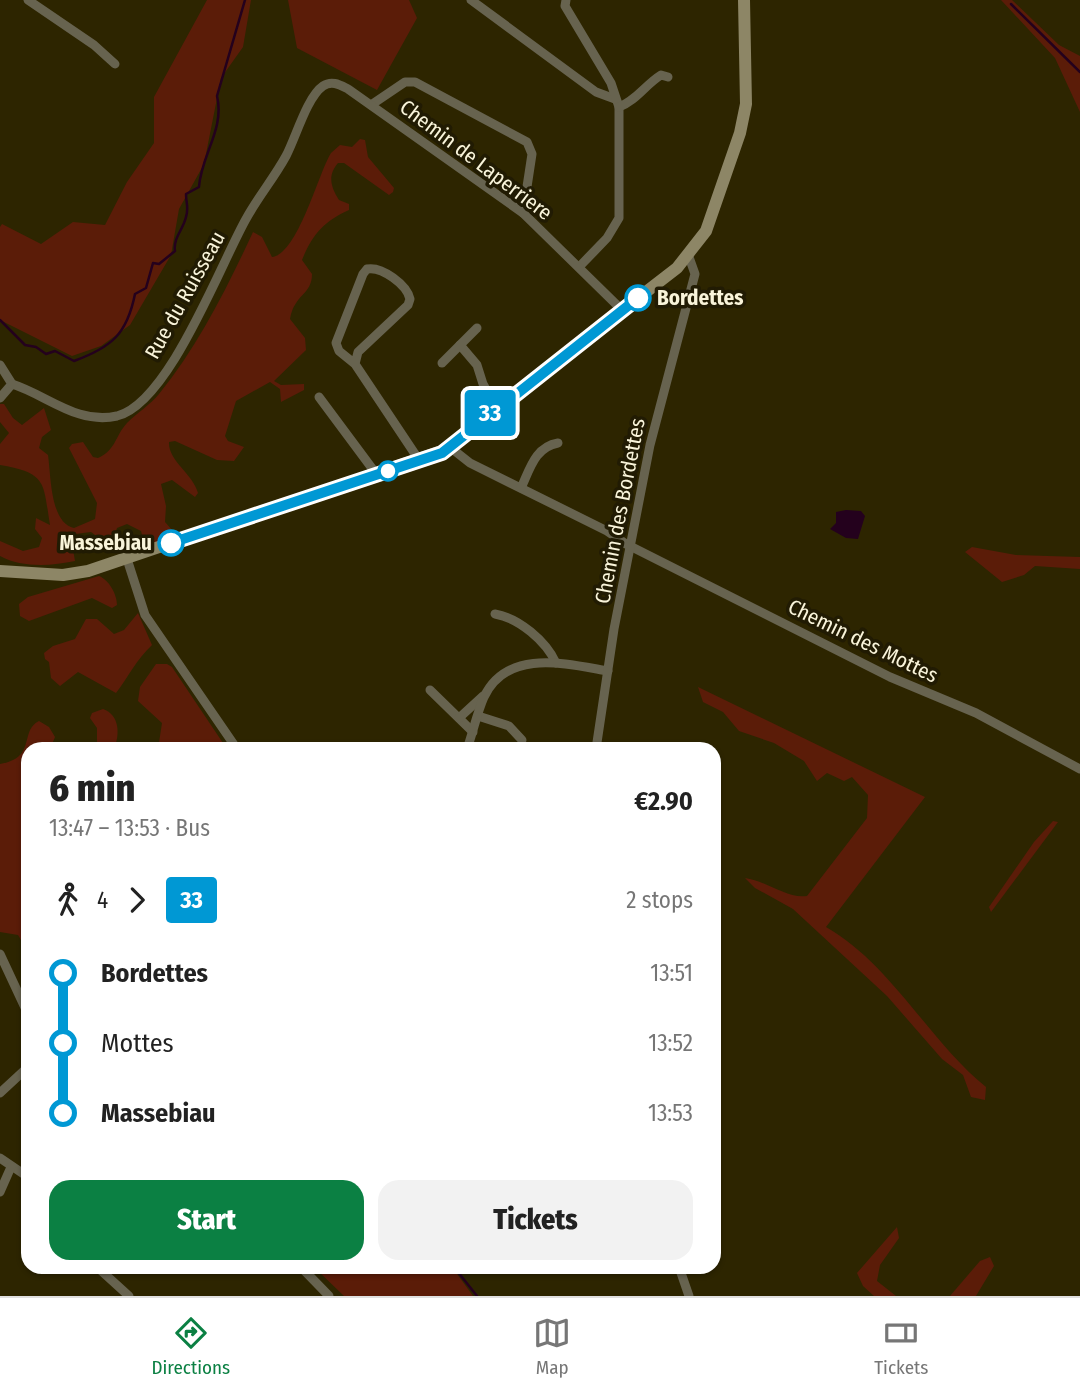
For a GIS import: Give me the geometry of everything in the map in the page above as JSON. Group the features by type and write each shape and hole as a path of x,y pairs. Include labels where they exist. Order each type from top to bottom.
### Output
{"main road":[{"path":"0,571 63,575 127,559 451,448 686,260 706,231 744,118 747,80 744,0"}],"street":[{"path":"28,0 94,45 115,64"},
{"path":"471,0 596,92 617,103 636,98 661,75 668,78"},
{"path":"566,0 565,6 611,83 617,103 619,218 607,238 580,266"},
{"path":"371,105 405,82 415,82 527,142 532,154 523,213"},
{"name":"Chemin de Laperriere","path":"328,83 348,89 523,213 623,310"},
{"name":"Rue du Ruisseau","path":"12,384 60,408 96,418 113,417 135,408 148,396 191,331 246,220 285,158 315,95 328,83"},
{"name":"Chemin des Bordettes","path":"597,742 631,540 653,433 692,283 694,266 686,260"},
{"path":"355,365 358,352 408,306 410,299 405,288 379,269 367,269 362,274 337,338 339,351 355,365 419,460"},
{"path":"443,363 477,328"},
{"path":"460,345 477,365 483,384 497,409"},
{"path":"0,365 12,384 0,398"},
{"path":"319,397 377,475"},
{"path":"522,488 539,452 547,445 558,443"},
{"name":"Chemin des Mottes","path":"451,448 462,458 607,531 631,540 890,677 976,713 1080,769"},
{"path":"127,559 145,615 232,742"},
{"path":"495,614 516,620 552,655 556,663"},
{"path":"459,718 485,695 495,681 527,663 556,663 608,671"},
{"path":"430,690 473,732"},
{"path":"469,742 485,695"},
{"path":"478,716 509,726 522,740"},
{"path":"0,954 21,999"},
{"path":"0,1093 21,1074"},
{"path":"0,1157 21,1173"},
{"path":"0,1192 11,1167"},
{"path":"105,1274 129,1296"},
{"path":"308,1274 329,1296"},
{"path":"681,1274 689,1296"}],"shaded area":[{"path":"207,0 251,0 243,47 221,78 204,164 179,209 171,255 130,325 101,346 72,356 0,320 0,227 2,224 41,244 73,222 105,225 127,182 154,143 154,97"},
{"path":"288,0 409,0 417,18 377,90 297,48"},
{"path":"1001,0 1012,0 1059,45 1080,56 1080,112 1055,58"},
{"path":"360,139 365,140 368,157 394,188 389,195 344,163 338,163 332,172 334,191 339,200 349,204 349,210 326,224 315,236 302,260 312,274 311,281 295,304 290,319 305,338 306,350 274,381 281,385 304,384 304,390 281,402 280,389 270,382 236,401 225,436 228,441 244,447 234,461 217,460 175,441 169,442 172,455 198,493 195,497 172,480 161,484 166,506 165,522 173,531 161,542 145,546 141,531 127,524 117,528 115,534 121,544 120,549 114,549 91,532 75,534 71,538 75,561 37,565 18,563 0,556 0,541 23,551 39,547 42,538 35,529 36,518 50,525 44,490 35,476 0,465 0,444 9,433 0,422 0,404 4,404 13,418 22,425 44,408 51,430 42,437 39,448 48,455 53,497 60,517 74,528 95,519 97,503 69,448 72,444 83,442 93,457 98,458 112,447 127,423 155,398 173,376 222,295 253,232 262,237 272,257 281,253 299,228 331,153 340,145 352,147"},
{"path":"861,511 865,516 858,539 846,538 830,529 836,523 836,512"},
{"path":"972,547 1016,555 1080,557 1080,569 1035,566 1024,575 1002,582 965,552"},
{"path":"99,576 114,592 117,605 112,608 92,598 29,621 20,616 19,604 28,597"},
{"path":"138,613 152,645 116,693 78,672 60,686 51,678 49,662 44,653 53,646 75,639 86,619 97,619 114,634 124,630"},
{"path":"156,664 172,667 222,742 159,742 162,723 138,701 140,687"},
{"path":"698,687 925,797 826,927 870,961 890,982 946,1048 986,1087 985,1100 971,1097 963,1075 942,1059 887,996 793,909 755,888 745,878 792,895 807,896 867,818 868,795 852,777 844,781 827,773 817,781 804,761 774,743 739,731 723,712 703,702"},
{"path":"103,709 113,716 117,726 116,742 97,742 97,728 90,718 92,713"},
{"path":"39,721 49,727 55,737 53,742 26,742 33,725"},
{"path":"21,753 21,942 18,935 0,932 0,764"},
{"path":"1053,821 1058,822 991,912 989,907 1034,842"},
{"path":"897,1227 899,1238 880,1265 877,1281 896,1296 874,1296 863,1286 857,1273"},
{"path":"990,1257 994,1266 976,1296 950,1296 980,1261"},
{"path":"321,1274 457,1274 473,1296 344,1296"}],"waterway":[{"path":"0,320 25,345 36,347 46,354 55,351 74,361 98,350 116,337 132,308 135,294 146,288 153,263 159,264 175,251 175,242 187,214 186,194 199,187 215,131 219,108 217,96 245,0"},
{"path":"1011,4 1080,72"},
{"path":"460,1274 477,1296"}],"bus line":[{"name":"33","path":"171,543 442,453 638,298"}],"place":[{"name":"Bordettes","path":"638,298"},
{"name":"Massebiau","path":"171,543"}]}
